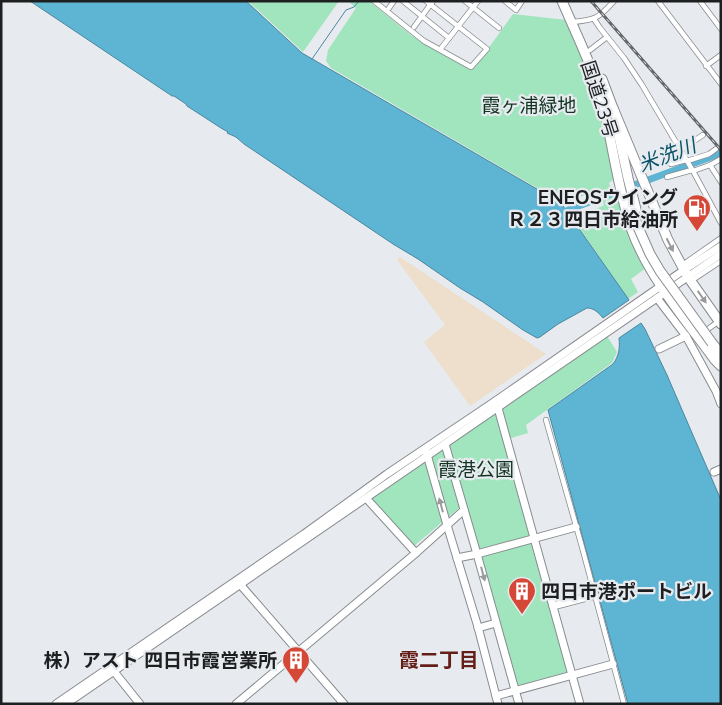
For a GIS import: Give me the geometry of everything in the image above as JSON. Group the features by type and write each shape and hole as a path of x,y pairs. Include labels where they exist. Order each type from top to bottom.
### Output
{"highway":[{"name":"国道23号","path":"562,1 590,50 613,108 623,180"},
{"name":"国道23号","path":"567,1 598,83 627,195 640,225 664,268 717,342 721,354"},
{"path":"613,108 659,222 686,273 720,322"},
{"path":"627,195 631,229 661,292 721,366"}],"street":[{"path":"374,1 424,41 471,67 487,49 458,27 432,3 426,1"},
{"path":"389,8 394,1"},
{"path":"403,1 449,38"},
{"path":"465,1 499,28"},
{"path":"442,47 478,1"},
{"path":"505,1 516,10 522,1"},
{"path":"575,22 594,19 604,13 614,1"},
{"path":"658,1 721,84"},
{"path":"700,1 721,29"},
{"path":"414,27 432,3"},
{"path":"594,19 642,85 687,160 721,223"},
{"path":"590,50 607,37"},
{"path":"706,66 721,55"},
{"path":"680,150 703,135"},
{"path":"670,164 709,154 716,149"},
{"path":"667,177 710,165 721,159"},
{"path":"710,165 721,182"},
{"path":"686,273 721,238"},
{"path":"56,704 112,669 661,292 721,246"},
{"path":"686,273 721,254"},
{"path":"686,273 721,261"},
{"path":"636,308 661,292"},
{"path":"661,292 719,390 721,404"},
{"path":"698,336 720,322"},
{"path":"659,349 686,336"},
{"path":"238,582 366,498 427,452 445,444 496,405"},
{"path":"496,405 580,704"},
{"path":"546,420 624,704"},
{"path":"445,444 519,704"},
{"path":"427,452 497,700 515,691 613,664"},
{"path":"366,498 416,552"},
{"path":"236,704 464,510"},
{"path":"457,558 576,527"},
{"path":"238,582 344,704"},
{"path":"553,606 595,595"},
{"path":"478,628 496,623"},
{"path":"66,704 112,669"},
{"path":"112,669 140,704"}],"shaded area":[{"path":"400,257 546,354 470,406 424,342 445,325 397,260"}],"green space":[{"path":"248,1 339,1 303,52"},
{"name":"霞ヶ浦緑地","path":"348,1 369,1 411,35 468,67 485,53 513,14 567,20 593,84 614,179 609,183 615,201 619,202 625,224 646,268 631,279 638,292 628,299 574,220 604,205 597,191 563,203 331,68 326,61 328,50 356,8"},
{"name":"霞港公園","path":"607,336 617,352 612,363 526,425 528,433 505,440 568,673 518,687 465,503 414,546 371,498"}],"water":[{"path":"30,1 246,1 302,53 561,203 629,300 603,318 594,310 587,308 537,338"},
{"path":"641,323 667,375 721,500 721,704 628,704 548,410 613,364 619,352 619,338"}],"waterway":[{"path":"312,59 346,10 354,7 359,1"},
{"name":"米洗川","path":"568,210 721,152"}],"railway":[{"path":"591,1 721,150"}],"place":[{"name":"ENEOSウイング Ｒ２３四日市給油所","path":"697,232"},
{"name":"四日市港ポートビル","path":"522,615"},
{"name":"株）アスト 四日市霞営業所","path":"296,684"}],"district":[{"name":"霞二丁目","path":"439,660"}]}
